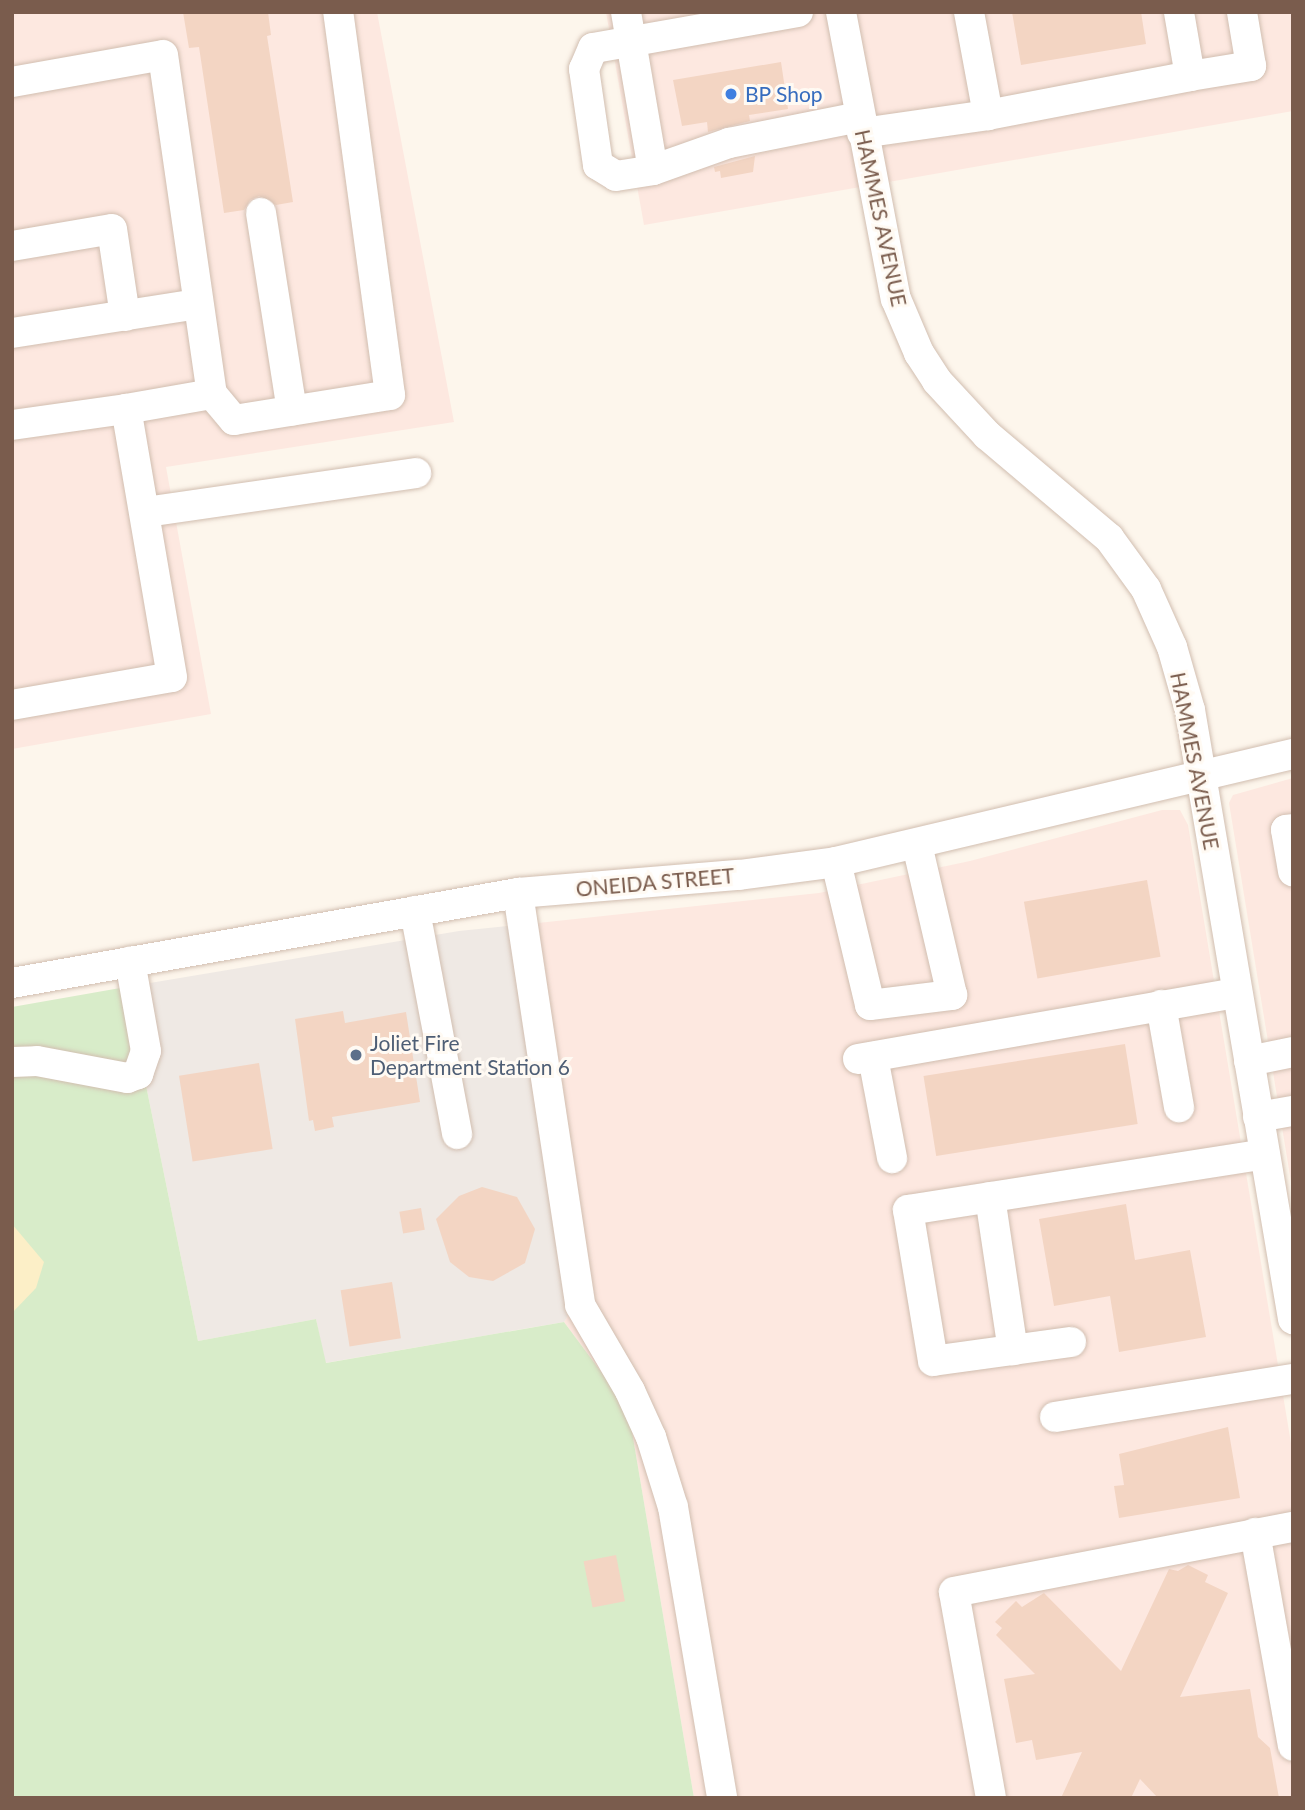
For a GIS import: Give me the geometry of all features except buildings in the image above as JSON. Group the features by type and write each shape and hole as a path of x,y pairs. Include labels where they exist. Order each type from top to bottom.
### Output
{"street":[{"path":"12,82 163,55 212,394 234,420 390,395 338,12"},
{"name":"HAMMES AVENUE","path":"841,12 896,299 919,353 965,412 1086,515 1132,566 1172,647 1190,710 1258,1117 1290,1288 1293,1319"},
{"path":"969,12 988,115"},
{"path":"1179,12 1190,76"},
{"path":"782,14 628,26 593,48 586,60 598,164 616,176 653,170 729,143 861,125 988,115 1251,66 1242,12"},
{"path":"628,26 653,170"},
{"path":"261,214 292,411"},
{"path":"12,246 112,229 125,316"},
{"path":"12,334 197,304"},
{"path":"12,425 212,394"},
{"path":"12,705 172,677 127,409"},
{"path":"146,512 416,472"},
{"name":"ONEIDA STREET","path":"12,983 518,893 739,875 836,862 1293,754"},
{"path":"1293,829 1286,830 1293,871"},
{"path":"836,862 870,1005 952,995 916,845"},
{"path":"518,893 580,1305 635,1403 673,1507 722,1798"},
{"path":"415,911 457,1134"},
{"path":"12,1062 37,1061 127,1078 138,1074 146,1051 130,961"},
{"path":"892,1158 866,1058 1237,993"},
{"path":"1161,1005 1179,1107"},
{"path":"1249,1061 1293,1052"},
{"path":"1258,1117 1293,1111"},
{"path":"1071,1342 933,1361 908,1210 1265,1154"},
{"path":"990,1197 1013,1350"},
{"path":"1055,1417 1293,1379"},
{"path":"991,1798 954,1592 1293,1527"},
{"path":"1255,1533 1293,1746"}],"shaded area":[{"path":"12,12 377,12 454,422 166,467 211,714 12,749"},
{"path":"606,12 1293,12 1293,111 644,225"},
{"path":"1293,778 1293,1194 1229,803 1233,795"},
{"path":"1162,810 1180,810 1188,825 1293,1455 1293,1798 694,1798 628,1408 564,1322 584,1290 538,923 819,893 970,861"},
{"path":"538,923 584,1290 564,1322 325,1363 316,1319 198,1341 126,987 459,931"}],"green space":[{"path":"126,987 198,1341 316,1319 326,1363 564,1322 628,1408 694,1798 12,1798 12,1007"}],"sand":[{"path":"12,1224 44,1262 36,1288 12,1313"}],"place":[{"name":"BP Shop","path":"731,94"},
{"name":"Joliet Fire Department Station 6","path":"356,1055"}]}
